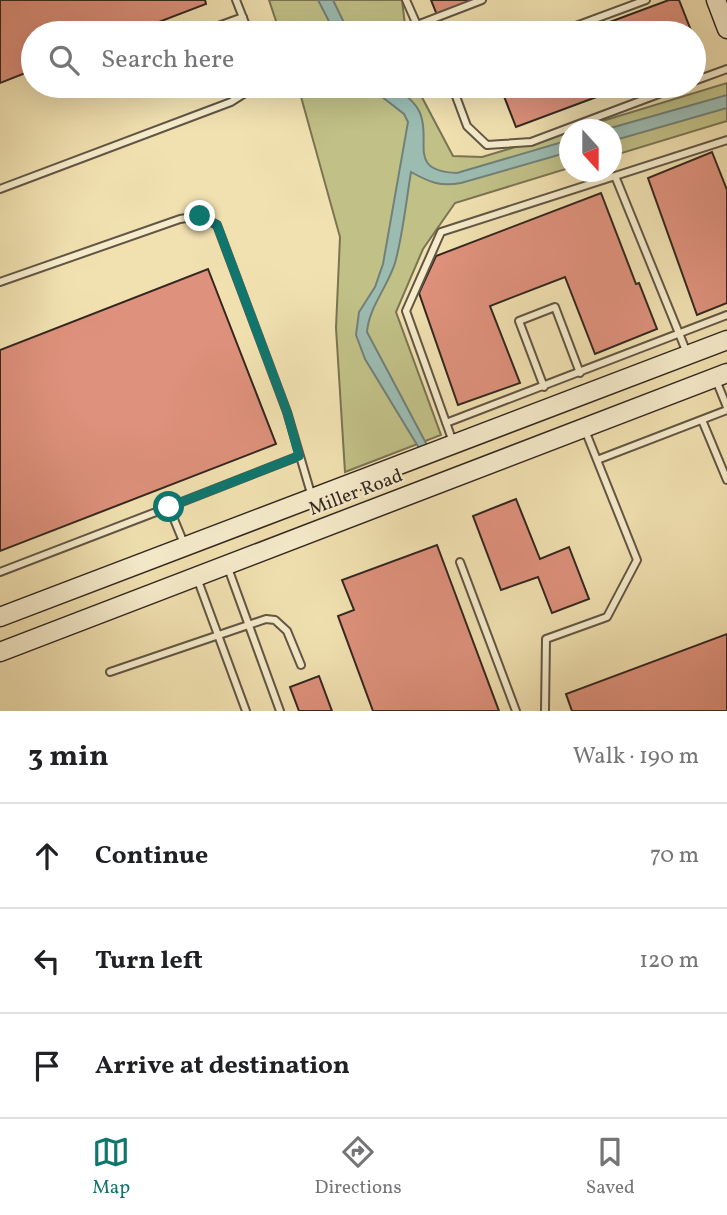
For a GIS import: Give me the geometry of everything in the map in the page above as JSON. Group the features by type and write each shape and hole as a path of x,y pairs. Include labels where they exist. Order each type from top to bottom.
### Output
{"main road":[{"path":"716,0 727,29"},
{"name":"Miller Road","path":"2,611 186,548 727,340"},
{"name":"Miller Road","path":"0,652 721,376"},
{"path":"573,400 585,428"},
{"path":"186,548 197,577"}],"lane":[{"path":"236,0 244,21"},
{"path":"407,0 415,21"},
{"path":"427,21 482,0"},
{"path":"589,21 646,0"},
{"path":"232,21 243,17"},
{"path":"706,77 727,69"},
{"path":"0,189 237,98"},
{"path":"457,98 467,126 487,145 531,142 648,98"},
{"path":"622,174 727,140"},
{"path":"454,444 406,311 441,232 596,182"},
{"path":"617,182 688,355"},
{"path":"0,282 180,219 200,216 217,225 287,412 312,499"},
{"path":"544,387 519,321 555,307 580,373"},
{"path":"446,423 727,315"},
{"path":"597,460 727,409 721,376"},
{"path":"564,379 573,400"},
{"path":"702,420 727,480"},
{"path":"545,711 546,639 607,617 637,560 585,428"},
{"path":"0,572 299,456"},
{"path":"169,507 186,548"},
{"path":"460,562 516,711"},
{"path":"227,565 280,711"},
{"path":"197,577 246,711"},
{"path":"110,672 248,622 265,619 281,624 301,665"}],"green space":[{"path":"269,0 402,0 405,21 276,21"},
{"path":"727,83 727,121 622,153 622,119 609,119 678,98 706,98 706,89"},
{"path":"301,98 422,98 453,156 482,157 559,134 559,171 455,203 423,249 396,312 441,435 345,472 336,328 340,237"}],"water":[{"path":"318,0 333,0 343,21 329,21"},
{"path":"727,95 727,108 622,138 622,125"},
{"path":"383,98 408,98 415,105 423,124 426,161 431,167 441,171 457,173 559,143 559,155 461,183 435,183 411,172 395,263 371,314 367,332 427,445 419,448 365,359 356,335 359,312 375,287 383,264 408,122 404,114"}],"building":[{"path":"0,0 205,0 206,4 161,21 21,21 21,75 0,83"},
{"path":"431,0 473,0 474,1 437,15"},
{"path":"669,0 679,0 687,21 612,21"},
{"path":"505,98 594,98 516,127"},
{"path":"712,152 727,190 727,303 697,315 648,178"},
{"path":"601,193 636,284 639,283 657,329 595,354 565,277 490,306 520,383 458,405 419,293 436,256"},
{"path":"208,269 276,444 0,551 0,350"},
{"path":"516,499 540,559 569,547 589,599 552,613 538,577 501,590 473,516"},
{"path":"437,545 499,711 373,711 338,616 354,610 342,580"},
{"path":"727,634 727,711 572,711 566,694"},
{"path":"319,676 332,711 299,711 290,687"}],"route":[{"path":"169,507 299,456 287,412 217,225 200,216"}]}
